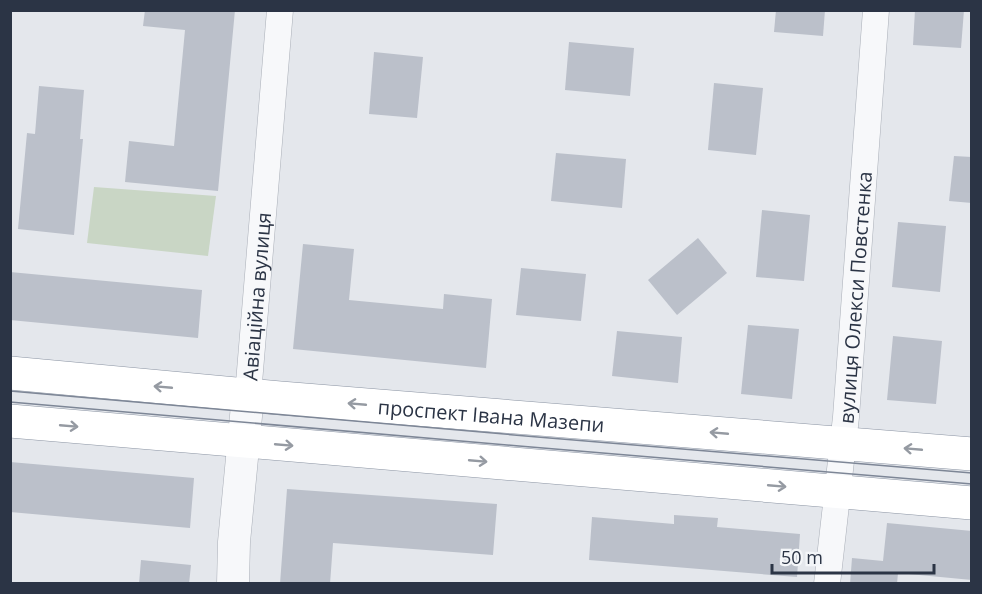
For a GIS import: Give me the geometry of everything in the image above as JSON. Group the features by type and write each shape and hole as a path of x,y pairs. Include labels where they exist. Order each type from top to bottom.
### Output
{"highway":[{"name":"проспект Івана Мазепи","path":"10,373 248,395 972,454"},
{"path":"10,421 972,503"}],"street":[{"name":"Авіаційна вулиця","path":"233,584 234,542 280,10"},
{"name":"вулиця Олекси Повстенка","path":"827,584 846,417 876,10"}],"green space":[{"path":"94,187 216,196 208,256 87,243"}],"building":[{"path":"145,10 235,10 218,191 125,182 129,141 174,146 185,30 143,26"},
{"path":"776,10 825,10 823,36 774,32"},
{"path":"915,10 964,10 961,48 913,45"},
{"path":"569,42 634,48 630,96 565,90"},
{"path":"374,52 423,57 417,118 369,114"},
{"path":"714,83 763,88 756,155 708,150"},
{"path":"39,86 84,90 80,139 83,139 74,235 18,229 27,133 35,134"},
{"path":"556,153 626,159 622,208 551,201"},
{"path":"954,156 972,157 972,203 949,201"},
{"path":"762,210 810,215 804,281 756,277"},
{"path":"898,222 946,226 940,292 892,287"},
{"path":"698,238 727,273 677,315 648,280"},
{"path":"303,244 354,249 349,300 443,309 444,294 492,299 486,368 293,349"},
{"path":"521,268 586,274 581,321 516,315"},
{"path":"10,272 202,290 198,338 10,320"},
{"path":"748,325 799,329 792,399 741,394"},
{"path":"617,331 682,337 678,383 612,376"},
{"path":"893,336 942,341 936,404 887,400"},
{"path":"10,462 194,478 190,528 10,512"},
{"path":"287,489 497,504 493,555 333,543 330,584 280,584"},
{"path":"674,515 718,518 717,527 800,534 797,577 589,560 592,517 674,524"},
{"path":"887,523 972,531 972,580 898,573 897,584 850,584 852,558 883,561"},
{"path":"141,560 191,565 189,584 139,584"}],"tram line":[{"path":"10,391 972,473"},
{"path":"10,402 972,484"}]}
